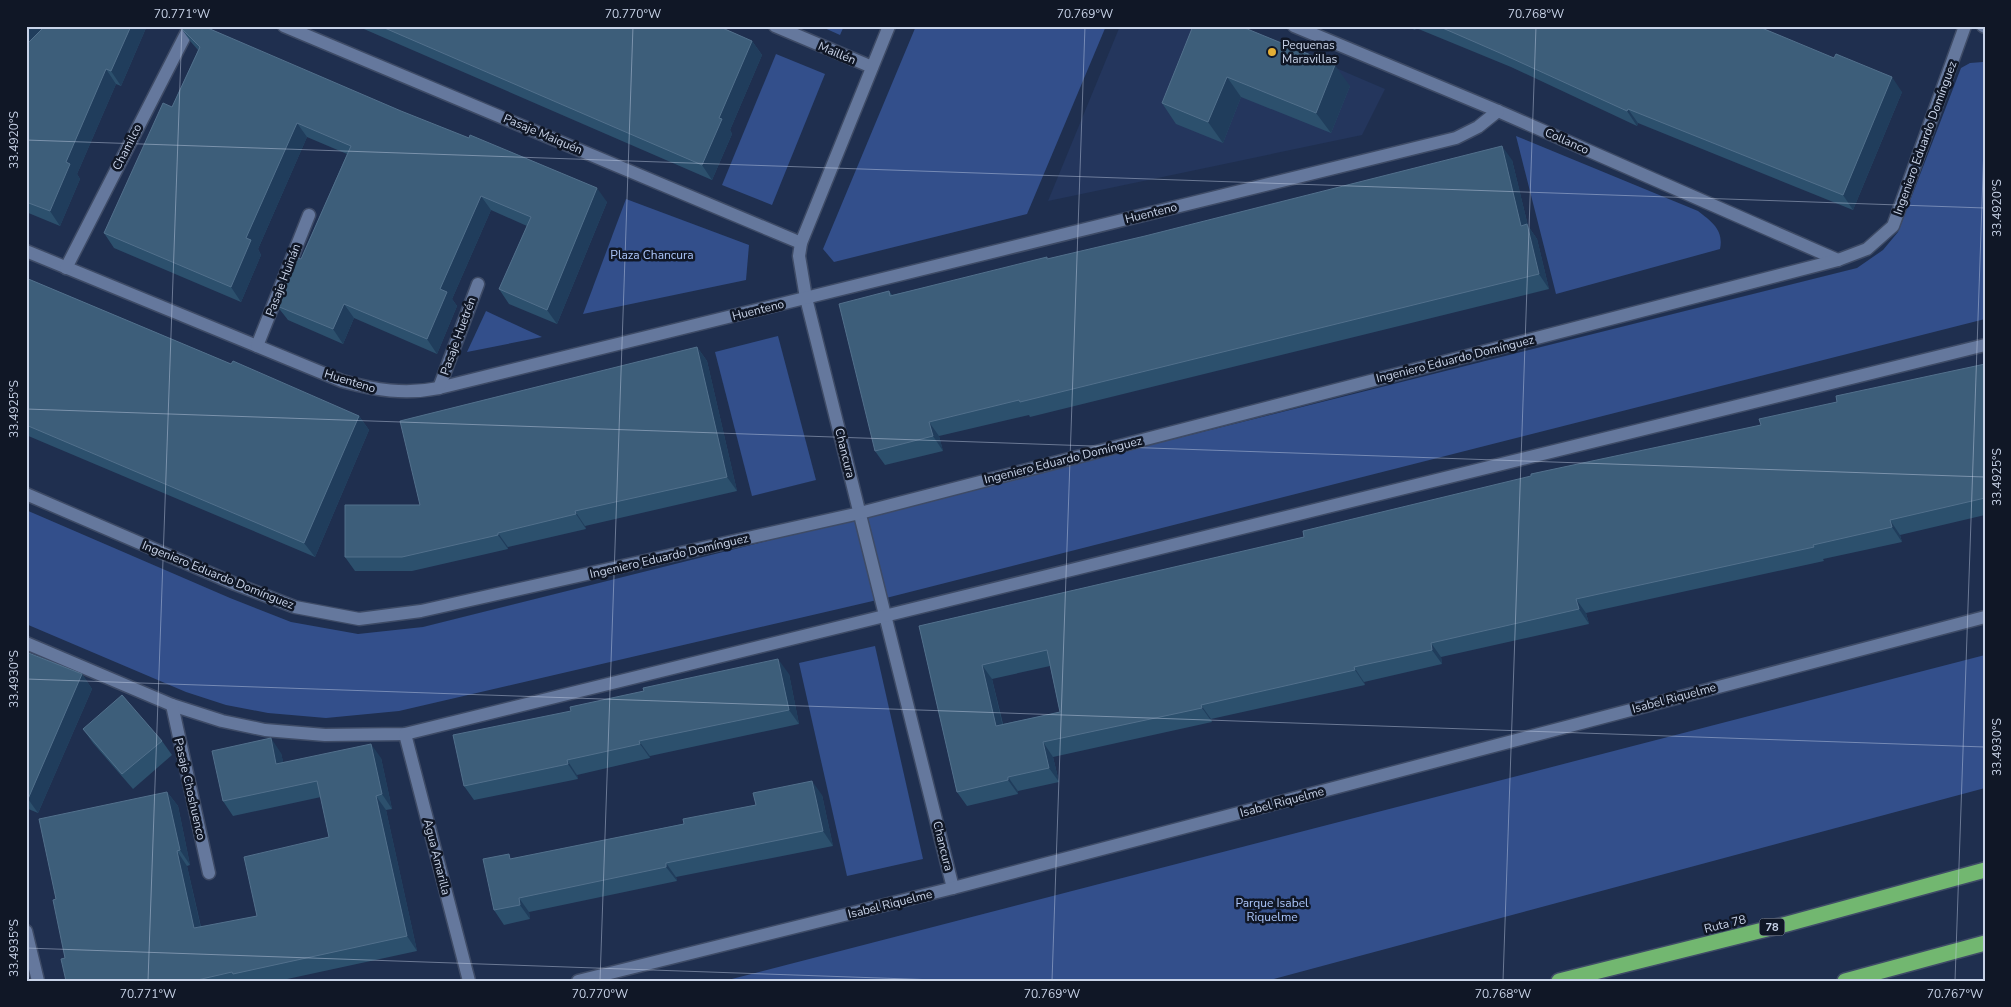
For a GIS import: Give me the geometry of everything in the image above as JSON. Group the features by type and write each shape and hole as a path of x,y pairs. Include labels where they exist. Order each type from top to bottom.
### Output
{"highway":[{"name":"Ruta 78","path":"1559,981 1787,924 1985,870"},
{"path":"1845,981 1985,943"}],"street":[{"name":"Chamilco","path":"66,268 190,26"},
{"name":"Pasaje Maiquén","path":"284,26 801,243"},
{"name":"Maillén","path":"774,26 872,67"},
{"name":"Chancura","path":"889,26 801,243 799,256 806,298 953,888"},
{"name":"Collanco","path":"1294,26 1498,111 1838,260"},
{"name":"Ingeniero Eduardo Domínguez","path":"26,494 286,604 359,619 420,611 860,512 1838,260 1867,249 1893,226 1966,26"},
{"name":"Huenteno","path":"26,251 342,381 366,388 410,392 439,388 1456,138 1478,127 1498,111"},
{"name":"Pasaje Huinán","path":"257,346 309,215"},
{"name":"Pasaje Huetrén","path":"439,388 478,284"},
{"path":"26,643 172,705 222,721 265,730 326,735 405,734 1985,345"},
{"name":"Isabel Riquelme","path":"578,981 953,888 1985,617"},
{"name":"Pasaje Choshuenco","path":"172,705 209,873"},
{"name":"Agua Amarilla","path":"405,734 469,981"},
{"path":"26,931 38,981"}],"shaded area":[{"path":"1120,26 1238,26 1385,89 1362,135 1048,201"}],"green space":[{"path":"820,26 844,26 840,35"},
{"path":"916,26 1106,26 1027,214 834,262 823,249"},
{"path":"776,54 825,74 772,205 722,185"},
{"path":"1970,63 1985,63 1985,319 890,597 399,711 326,718 268,713 226,705 186,692 26,624 26,510 230,598 291,622 358,634 423,627 1857,268 1883,250 1898,232 1961,68"},
{"path":"1516,136 1698,211 1716,227 1721,242 1720,249 1556,294"},
{"name":"Plaza Chancura","path":"626,199 749,245 746,280 583,314"},
{"path":"486,311 542,337 467,352"},
{"path":"778,336 816,480 752,496 715,352"},
{"path":"875,646 923,859 847,876 799,663"},
{"name":"Parque Isabel Riquelme","path":"1985,655 1985,788 1266,981 724,981"}],"building":[{"path":"45,26 131,26 111,71 106,69 66,162 70,164 50,211 26,202 26,45"},
{"path":"181,26 203,26 401,111 469,138 470,135 597,188 547,310 499,289 531,217 481,196 440,289 447,292 427,339 344,304 333,329 277,306 298,258 301,259 351,146 297,123 246,238 251,240 231,287 104,233 163,103 172,107 200,47"},
{"path":"380,26 718,26 752,41 719,118 722,119 702,165"},
{"path":"1193,26 1240,26 1335,65 1316,113 1227,77 1208,122 1162,103"},
{"path":"1438,26 1757,26 1834,58 1836,54 1892,77 1843,195 1628,109 1627,111"},
{"path":"1502,146 1521,226 1527,224 1539,274 1020,402 1019,400 929,422 933,436 875,451 839,304 889,291 890,296 1047,257 1047,259 1145,236"},
{"path":"26,278 231,364 233,361 359,416 304,543 26,425"},
{"path":"697,347 727,477 575,511 576,514 498,533 498,535 402,557 345,557 345,505 420,505 400,421"},
{"path":"1985,364 1985,498 1890,520 1892,527 1813,545 1814,547 1576,599 1579,609 1431,643 1432,650 1354,667 1355,670 1201,705 1202,708 1043,742 1049,768 1008,777 1008,780 957,792 919,626 1304,537 1303,531 1531,476 1531,474 1761,425 1759,419 1837,402 1836,396","holes":["1047,650 1060,712 996,726 982,665"]},
{"path":"26,652 82,674 28,799 26,798"},
{"path":"778,659 789,710 639,741 640,744 567,760 568,764 464,786 453,735 571,711 570,707 644,691 643,688"},
{"path":"122,695 162,741 122,774 83,729"},
{"path":"271,738 276,764 371,744 382,794 376,796 407,936 193,981 66,981 61,959 65,958 53,900 56,899 39,819 167,792 180,850 177,851 194,928 257,916 244,857 329,837 317,781 223,801 212,751"},
{"path":"812,781 823,831 666,863 666,867 519,898 520,905 494,910 483,859 509,854 510,859 684,824 683,819 756,805 753,793"}],"place":[{"name":"Pequenas Maravillas","path":"1272,52"}]}
